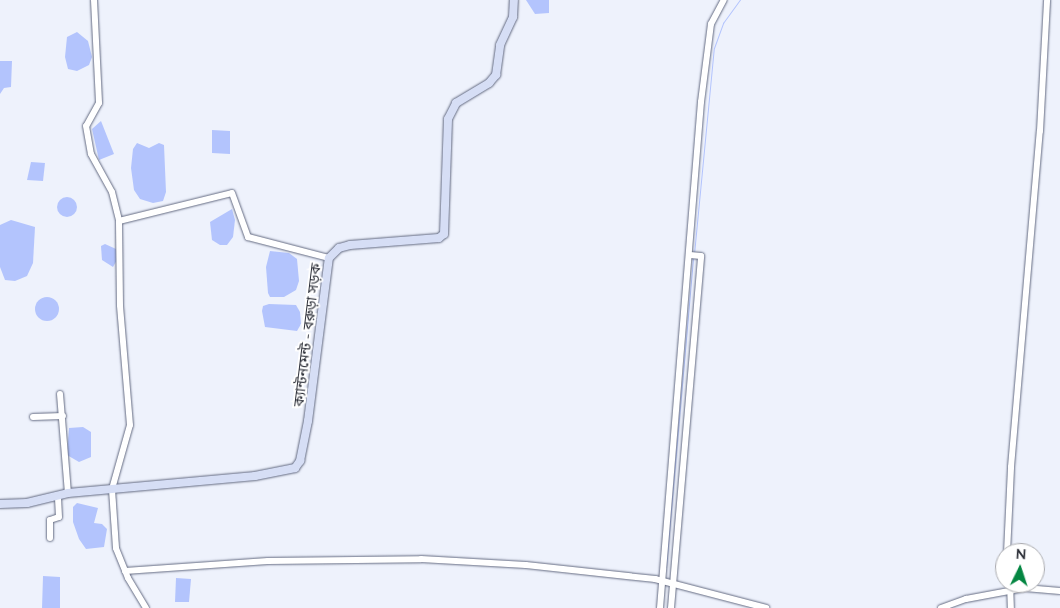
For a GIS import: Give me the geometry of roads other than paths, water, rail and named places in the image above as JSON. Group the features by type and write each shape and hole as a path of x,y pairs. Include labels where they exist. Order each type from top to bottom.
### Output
{"main road":[{"name":"ক্যান্টনমেন্ট - বরুড়া সড়ক","path":"0,504 112,489 255,476 295,468 300,461 308,421 329,258 339,248 350,245 439,238 444,234 448,119 456,103 490,83 496,75 500,45 513,17 514,0"}],"street":[{"path":"94,0 99,102 86,126 91,154 112,192 119,221 120,305 130,425 112,489 116,548 125,571 146,608"},
{"path":"660,608 667,583 686,461 701,102 711,24 724,0"},
{"path":"1007,543 1011,467 1040,131 1047,0"},
{"path":"119,221 232,193 248,237 329,258"},
{"path":"671,608 667,583 694,255"},
{"path":"60,394 68,494"},
{"path":"33,417 63,416"},
{"path":"50,538 50,520 59,517 58,497"},
{"path":"125,571 268,561 421,559 526,565 667,583 766,608"},
{"path":"1045,591 1060,591"},
{"path":"941,608 966,599 996,593"},
{"path":"1011,593 1011,608"}],"water":[{"path":"526,0 549,0 549,13 535,14"},
{"path":"77,32 88,41 92,57 89,65 77,71 68,69 65,57 67,37"},
{"path":"0,61 12,61 11,87 4,88 0,94"},
{"path":"101,121 114,154 99,160 92,129"},
{"path":"212,130 230,131 230,154 212,153"},
{"path":"137,143 149,148 159,143 164,145 166,192 163,201 153,203 140,199 134,190 131,168 133,149"},
{"path":"31,162 45,163 43,181 27,180"},
{"path":"63,197 71,197 77,203 77,211 71,217 63,217 57,211 57,203"},
{"path":"232,209 235,220 233,237 227,245 220,245 212,240 210,222"},
{"path":"11,220 35,227 33,263 27,276 15,281 5,280 0,267 0,225"},
{"path":"105,244 116,249 117,260 113,267 102,260 101,246"},
{"path":"270,251 289,253 297,259 299,281 296,290 284,297 270,297 268,293 266,267"},
{"path":"47,297 56,300 59,309 56,318 47,321 38,318 35,309 38,300"},
{"path":"269,304 296,305 300,312 301,324 297,331 265,327 262,311 263,306"},
{"path":"83,427 91,432 91,457 79,462 67,455 69,428"},
{"path":"77,503 98,508 94,523 102,524 107,529 104,547 86,549 79,539 73,522 73,507"},
{"path":"43,576 60,577 60,608 42,608"},
{"path":"176,578 191,579 189,602 175,602"}],"waterway":[{"path":"694,254 714,48 723,23 740,0"},
{"path":"666,567 693,258"}]}
